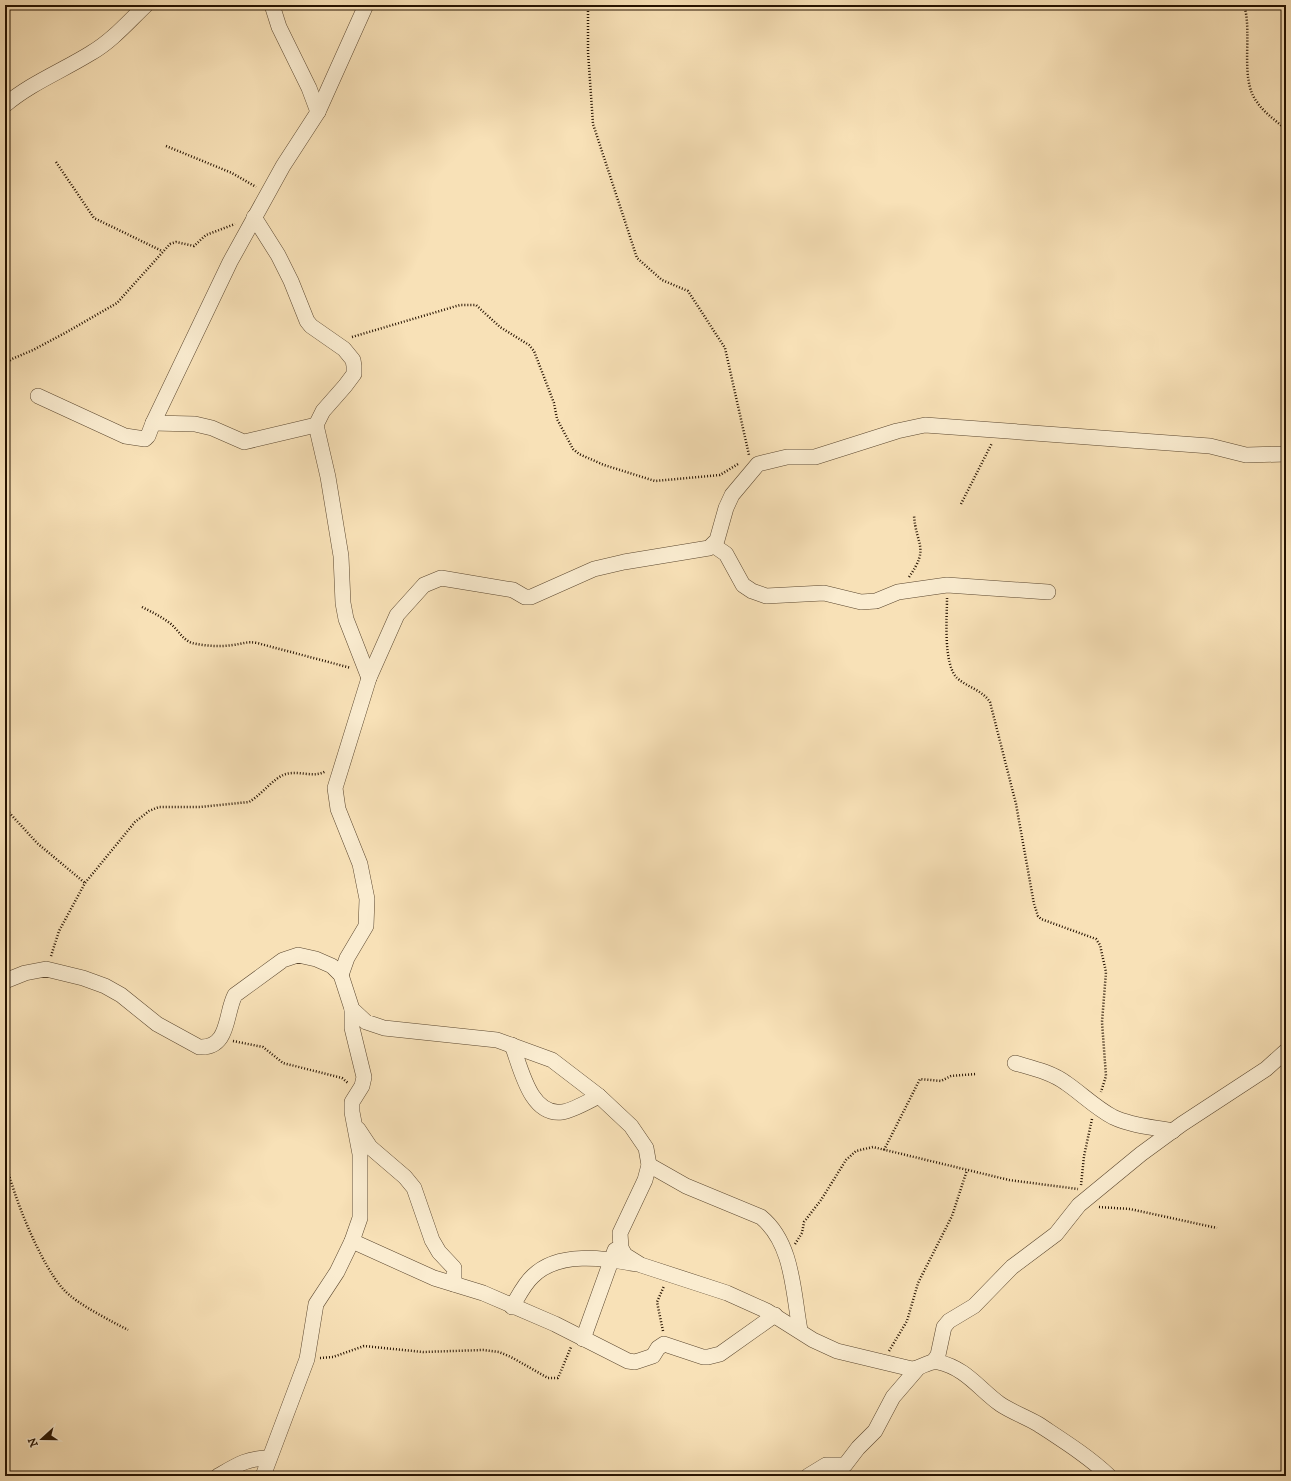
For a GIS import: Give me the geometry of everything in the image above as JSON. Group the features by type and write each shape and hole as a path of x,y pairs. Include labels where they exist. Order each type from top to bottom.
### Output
{"street":[{"path":"5,105 37,82 92,53 146,5"},
{"path":"272,5 279,27 309,88 318,112"},
{"path":"38,396 125,436 145,439 148,436 230,262 283,166 318,112 366,5"},
{"path":"254,217 278,255 310,326 344,349 353,360 354,374 323,411 316,425 328,477 341,556 345,613 368,675"},
{"path":"153,423 195,424 212,428 244,442 316,425"},
{"path":"341,975 347,958 366,926 368,916 368,899 360,864 338,809 335,788 368,675 397,615 424,585 433,580 441,578 513,590 525,597 531,597 594,569 624,562 706,549 713,546 726,508 748,466 786,457 815,457 897,431 925,425 1210,446 1246,455 1286,454"},
{"path":"713,546 726,554 743,584 752,591 766,596 824,593 861,602 876,601 898,592 947,585 1048,592"},
{"path":"5,981 25,973 46,969 105,986 121,995 157,1024 199,1047 210,1046 219,1038 226,1028 230,1003 235,995 283,960 298,955 316,959 332,966 341,975 352,1009 352,1028 364,1077 352,1102 352,1112 360,1154 360,1218 352,1241 337,1272 316,1304 307,1359 263,1476"},
{"path":"352,1009 366,1022 384,1028 476,1037 512,1045 552,1060 599,1096 631,1126 646,1148 649,1165 645,1180 622,1227 619,1239 580,1338"},
{"path":"512,1045 532,1097 539,1106 554,1112 563,1112 599,1096"},
{"path":"512,1307 532,1277 543,1268 552,1264 576,1259 611,1259 641,1265 727,1293 775,1315 800,1330 813,1340 837,1351 912,1369 918,1368 934,1361 938,1356 944,1327 971,1309 1012,1267 1056,1234 1079,1205 1141,1154 1266,1069 1286,1051"},
{"path":"1014,1064 1043,1071 1065,1082 1096,1106 1112,1116 1129,1123 1173,1131"},
{"path":"356,1127 370,1147 405,1177 414,1188 432,1240 439,1252 454,1268 454,1284"},
{"path":"649,1165 686,1186 761,1217 771,1225 778,1235 787,1258 800,1330"},
{"path":"619,1239 621,1248 625,1255 641,1265"},
{"path":"352,1241 434,1278 483,1293 512,1307 555,1324 628,1361 635,1362 653,1356 658,1348 664,1344 703,1357 720,1354 775,1315"},
{"path":"934,1361 946,1364 975,1380 1000,1404 1058,1438 1096,1464 1109,1476"},
{"path":"808,1476 826,1465 845,1465 858,1448 875,1431 893,1397 918,1368"},
{"path":"218,1476 244,1461 254,1458 269,1458"}],"path":[{"path":"334,342 460,305 476,305 500,327 529,345 534,351 554,403 557,419 573,449 579,454 604,465 655,481 720,475 748,466 724,348 688,291 662,280 637,258 593,124 588,52 588,5"},
{"path":"1244,5 1248,37 1248,79 1252,94 1257,103 1286,130"},
{"path":"166,146 232,173 268,194"},
{"path":"56,162 94,218 162,251"},
{"path":"5,364 12,359 71,330 117,303 162,251 170,244 176,242 194,246 206,235 218,229 254,217"},
{"path":"961,504 998,431"},
{"path":"898,592 920,558 922,550 915,526 914,515"},
{"path":"787,1258 802,1233 804,1222 818,1205 846,1160 856,1151 873,1147 1009,1180 1081,1189 1084,1156 1096,1106 1106,1076 1102,1022 1106,972 1104,958 1100,945 1096,939 1041,919 1038,916 1034,904 1016,804 990,702 986,696 957,678 952,670 946,645 947,585"},
{"path":"142,607 160,616 173,625 186,640 192,643 215,646 234,645 247,641 368,675"},
{"path":"46,969 59,930 85,883 135,822 149,811 159,807 200,807 249,802 282,776 292,773 318,775 325,772 345,755"},
{"path":"5,808 38,843 85,883"},
{"path":"219,1038 263,1047 283,1063 342,1078 349,1083 357,1094"},
{"path":"884,1150 920,1079 941,1081 951,1076 976,1074"},
{"path":"5,1160 19,1204 47,1268 64,1291 100,1315 128,1330"},
{"path":"882,1362 907,1321 918,1283 952,1216 967,1170"},
{"path":"1079,1205 1130,1209 1217,1228"},
{"path":"664,1344 657,1302 669,1275"},
{"path":"307,1359 333,1357 364,1346 423,1352 482,1350 505,1355 548,1378 555,1379 558,1378 580,1338"}]}
